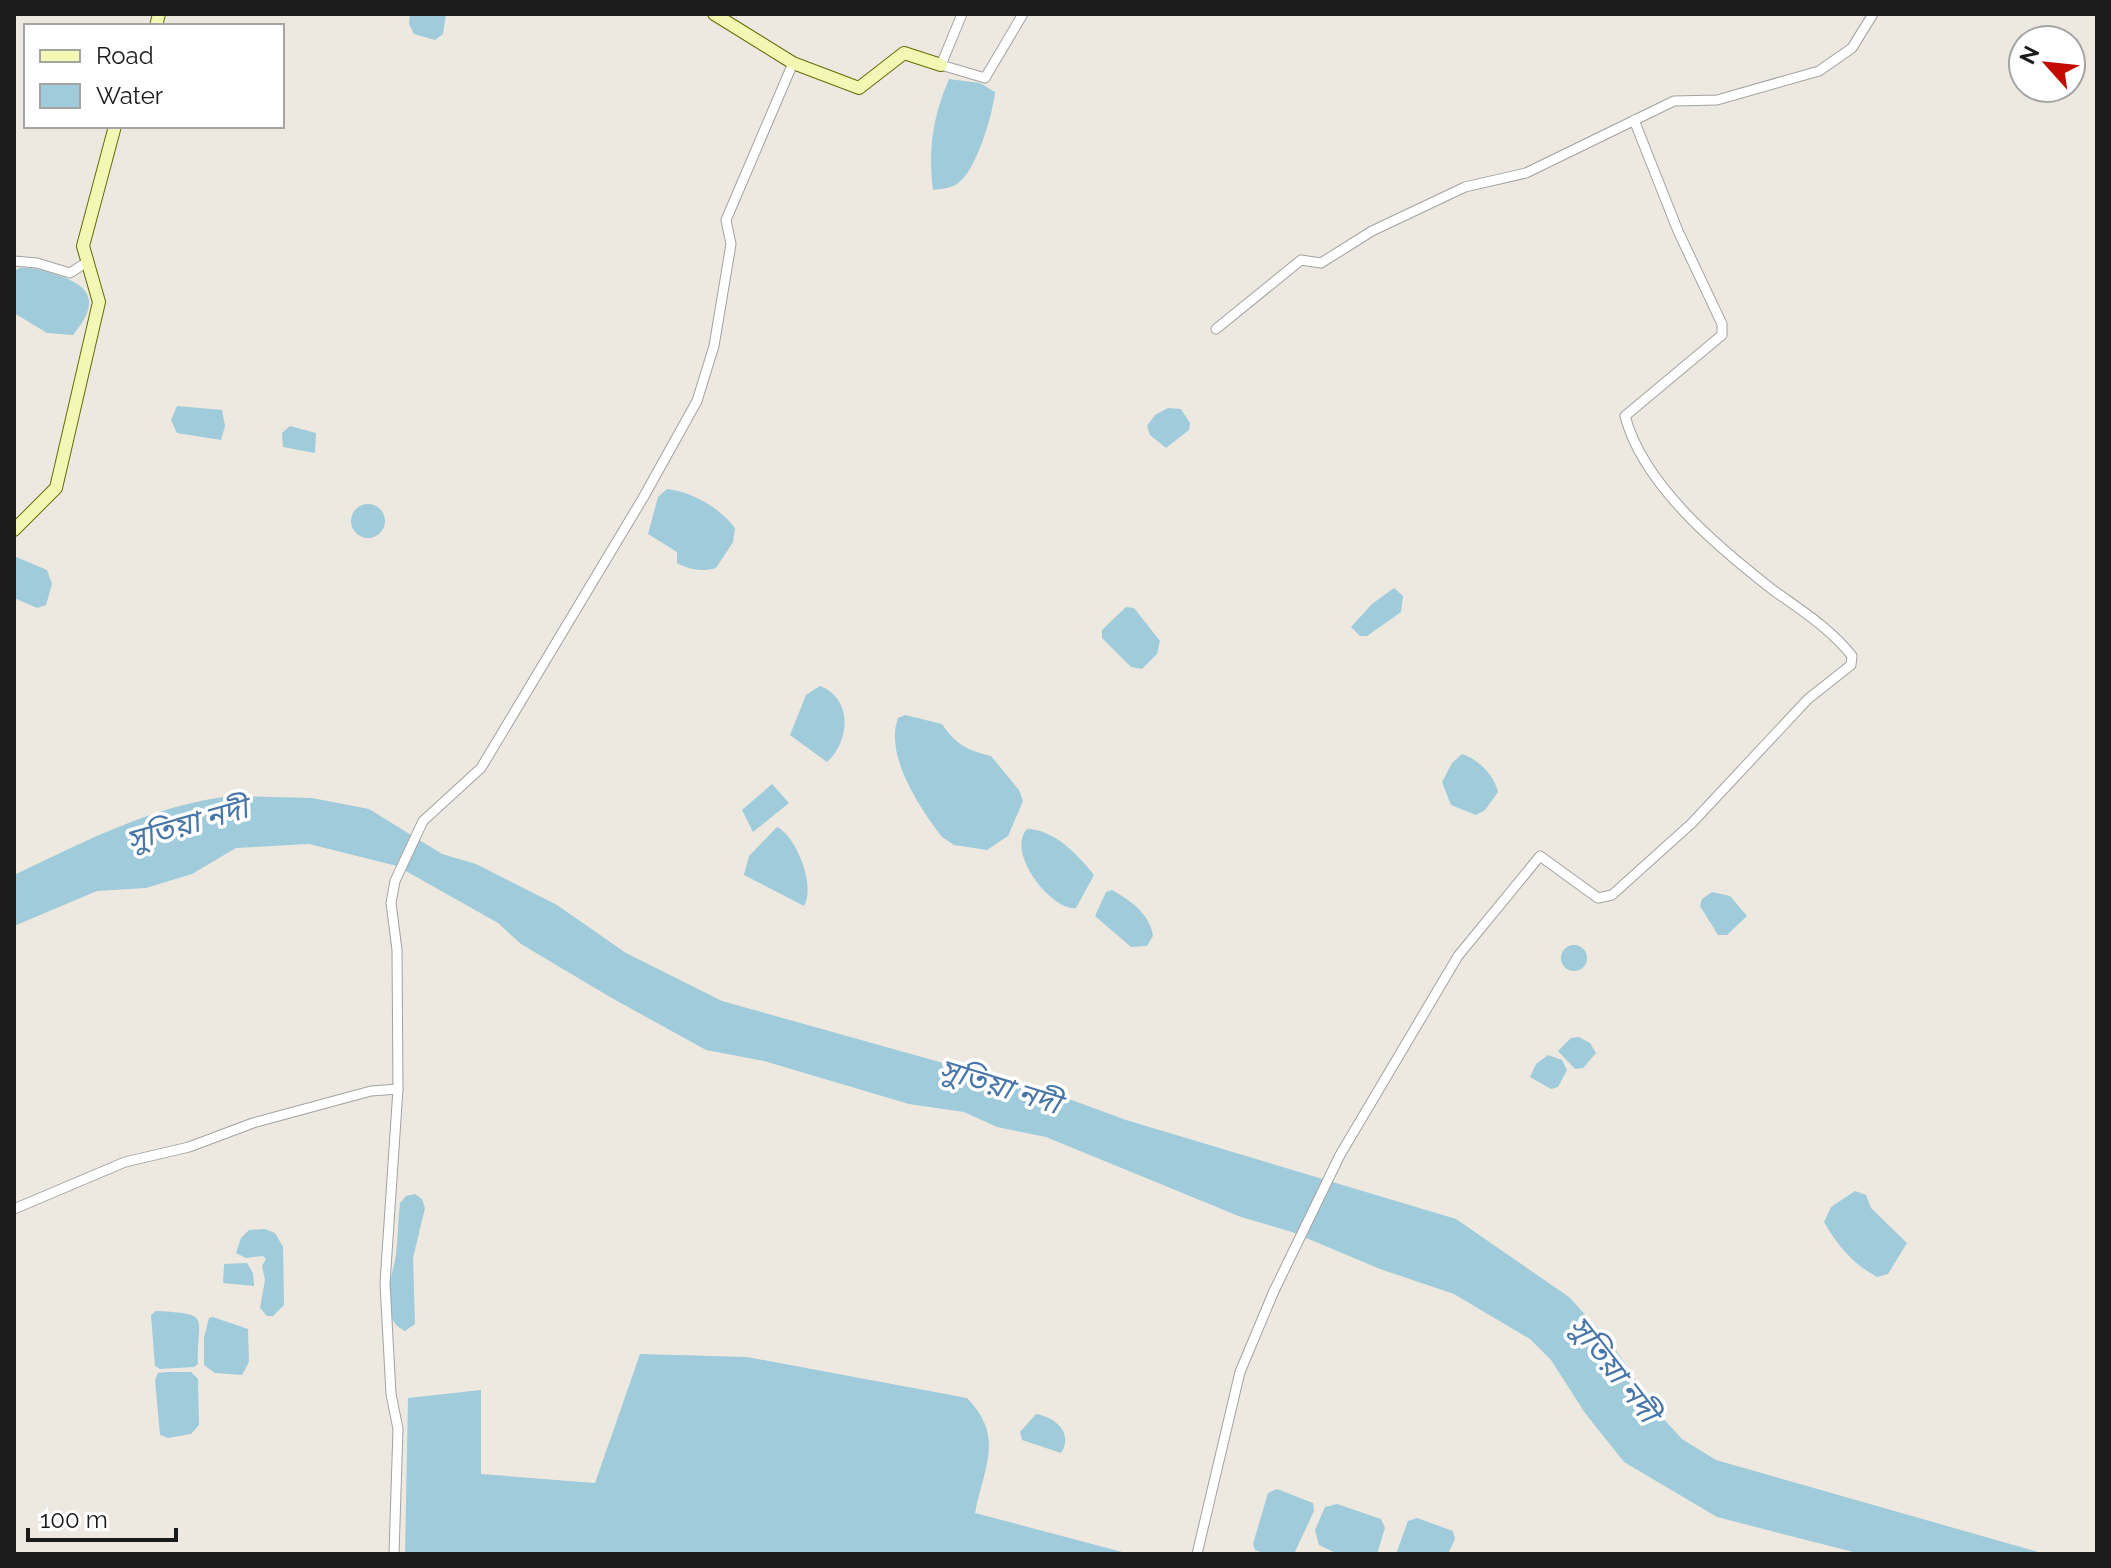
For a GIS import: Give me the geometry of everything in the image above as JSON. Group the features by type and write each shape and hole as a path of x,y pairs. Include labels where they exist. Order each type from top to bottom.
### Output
{"street":[{"path":"714,14 793,63 859,88 904,53 985,78 1023,14"},
{"path":"941,65 962,14"},
{"path":"1216,329 1301,260 1321,263 1372,231 1465,187 1526,173 1674,101 1717,100 1819,71 1852,48 1873,14"},
{"path":"394,1554 398,1429 391,1394 385,1283 398,1089 397,950 391,903 395,881 423,821 481,768 643,498 697,401 714,346 731,244 726,220 793,63"},
{"path":"1197,1554 1240,1372 1274,1291 1340,1155 1458,956 1540,856 1598,898 1612,895 1683,832 1808,699 1851,665 1852,656 1838,639 1734,560 1696,523 1663,485 1630,432 1625,416 1722,335 1722,324 1678,231 1634,120"},
{"path":"14,530 56,488 99,302 83,246 114,128"},
{"path":"14,261 37,263 70,273 87,262"},
{"path":"14,1209 125,1162 189,1147 253,1123 371,1091 398,1089"}],"water":[{"path":"410,14 446,14 443,34 435,40 414,34 409,24"},
{"path":"949,79 980,83 995,92 987,128 971,168 957,184 933,190 933,133"},
{"path":"19,268 57,275 85,291 89,306 73,335 47,333 14,313 14,272"},
{"path":"177,406 222,410 225,426 221,440 177,433 171,420"},
{"path":"1168,408 1181,409 1190,423 1189,430 1166,448 1150,435 1147,426 1155,415"},
{"path":"290,426 316,433 315,453 283,447 282,433"},
{"path":"667,489 686,493 704,502 721,513 735,528 733,542 716,568 691,569 677,563 677,552 648,534 658,497"},
{"path":"368,504 380,509 385,521 380,533 368,538 356,533 351,521 356,509"},
{"path":"14,556 47,570 52,584 46,605 37,608 14,598"},
{"path":"1394,588 1403,596 1401,612 1367,636 1360,636 1351,627 1372,604"},
{"path":"1126,607 1134,608 1160,641 1157,654 1142,669 1131,667 1102,638 1102,630"},
{"path":"820,686 838,700 844,720 841,743 827,762 790,735 806,695"},
{"path":"905,715 942,724 963,746 991,756 1019,790 1023,801 1008,836 987,850 954,845 942,837 915,796 900,764 895,733 898,718"},
{"path":"1462,754 1484,768 1498,792 1485,810 1476,815 1451,805 1442,782 1452,763"},
{"path":"772,784 789,803 753,832 742,810"},
{"name":"সুতিয়া নদী","path":"233,796 312,798 369,809 442,854 476,864 557,905 626,953 722,1001 1061,1096 1126,1120 1456,1219 1569,1297 1611,1343 1661,1416 1682,1439 1716,1460 2045,1554 1861,1554 1717,1517 1624,1462 1585,1413 1551,1360 1530,1339 1454,1294 1380,1269 1292,1232 1241,1217 1046,1137 997,1127 964,1112 909,1104 764,1061 706,1050 610,997 521,944 498,923 397,866 309,844 236,848 192,874 146,888 97,891 14,926 14,875 120,826 176,807"},
{"path":"777,827 791,840 802,862 808,886 804,906 744,875 749,856"},
{"path":"1027,829 1056,838 1094,875 1076,908 1056,901 1035,879 1022,852 1022,839"},
{"path":"1112,890 1132,903 1148,921 1153,936 1147,946 1131,947 1095,916 1106,892"},
{"path":"1712,892 1730,896 1747,916 1727,935 1718,935 1700,906 1702,899"},
{"path":"1574,945 1583,949 1587,958 1583,967 1574,971 1565,967 1561,958 1565,949"},
{"path":"1579,1037 1590,1043 1596,1053 1583,1068 1575,1069 1558,1051 1571,1038"},
{"path":"1548,1055 1562,1060 1567,1070 1558,1087 1551,1089 1530,1077 1536,1064"},
{"path":"1855,1191 1866,1195 1871,1208 1907,1243 1888,1274 1877,1277 1860,1266 1840,1246 1824,1222 1831,1207"},
{"path":"415,1194 422,1199 425,1208 413,1258 415,1324 405,1331 391,1317 388,1297 396,1255 400,1203 406,1196"},
{"path":"265,1229 275,1233 283,1247 284,1305 273,1316 267,1316 260,1308 265,1280 262,1266 266,1259 263,1256 246,1258 236,1253 241,1238 249,1230"},
{"path":"247,1263 253,1273 254,1286 223,1283 224,1264"},
{"path":"156,1311 186,1314 198,1320 198,1364 194,1367 160,1369 155,1366 151,1315"},
{"path":"209,1318 248,1329 249,1362 242,1375 215,1373 204,1365 204,1338"},
{"path":"640,1354 747,1357 967,1398 979,1412 989,1439 989,1452 975,1513 1130,1554 405,1554 408,1398 481,1390 481,1474 595,1483"},
{"path":"191,1372 198,1379 199,1425 191,1434 168,1438 160,1435 155,1380 158,1373"},
{"path":"1036,1414 1056,1422 1064,1433 1061,1453 1022,1440 1020,1432"},
{"path":"1277,1489 1313,1503 1314,1511 1294,1554 1266,1554 1255,1550 1253,1544 1268,1493"},
{"path":"1337,1504 1381,1519 1385,1528 1377,1554 1338,1554 1319,1545 1315,1530 1325,1507"},
{"path":"1417,1518 1453,1531 1455,1539 1448,1554 1396,1554 1408,1521"}]}
